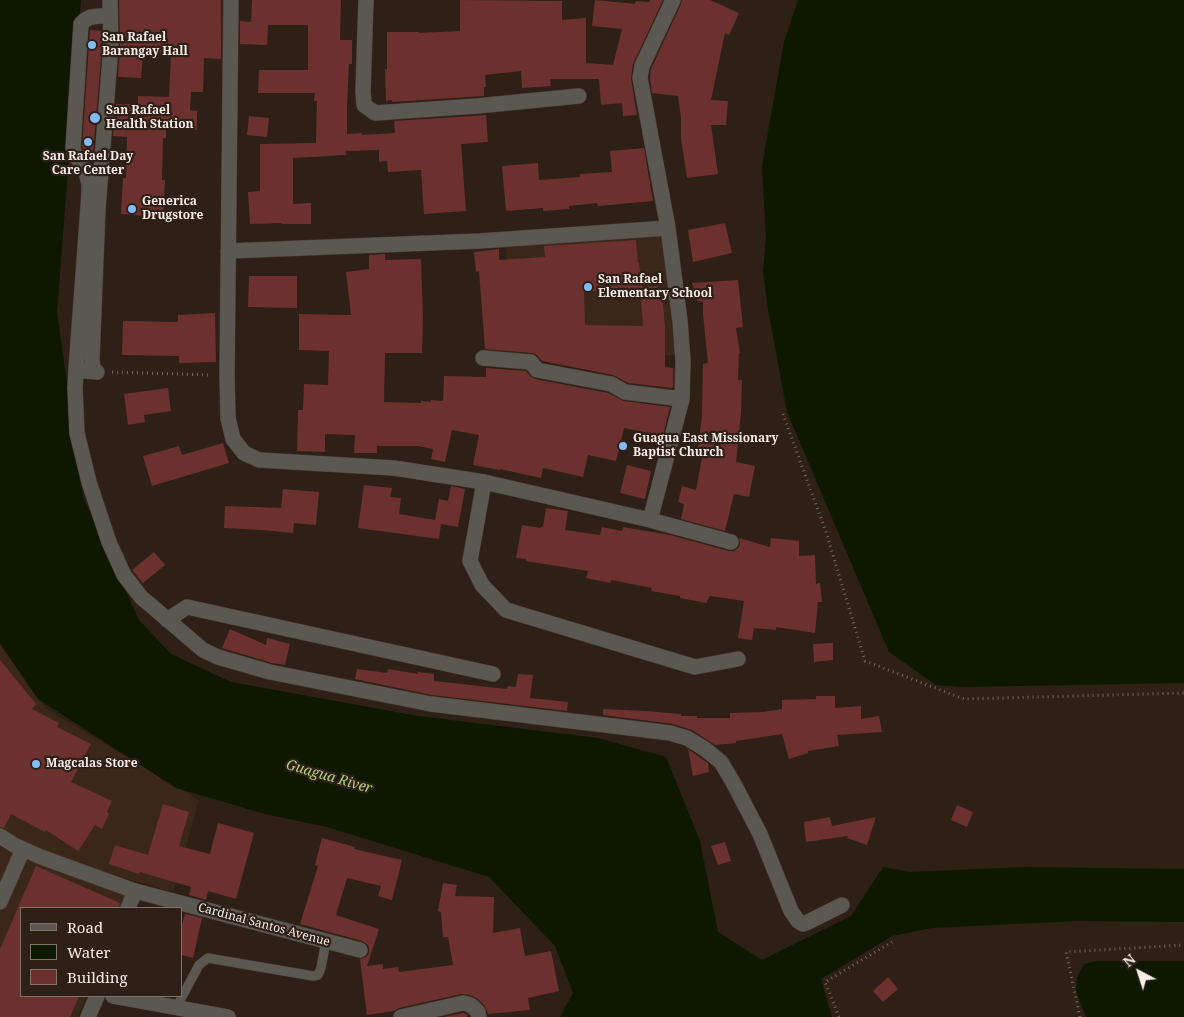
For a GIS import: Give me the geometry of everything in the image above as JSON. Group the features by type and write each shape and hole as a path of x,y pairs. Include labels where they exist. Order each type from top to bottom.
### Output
{"street":[{"path":"231,0 228,418 234,439 244,453 259,460 394,468 484,482 650,520 731,542"},
{"path":"366,0 364,105 375,113 579,96"},
{"path":"650,520 682,399 683,361 680,321 668,228 640,78 642,66 673,0"},
{"path":"97,372 92,365 95,277 98,208 111,46 110,8 85,20 81,24 73,148 75,155 86,172 89,193 74,388 77,433 89,482 109,542 124,574 142,597 203,650 218,657 270,672 431,704 670,733 687,738 721,762 760,834 791,911 798,921 803,924 842,905"},
{"path":"228,251 495,240 668,228"},
{"path":"483,358 531,362 537,370 611,384 626,392 682,399"},
{"path":"76,370 97,372"},
{"path":"484,482 470,561 482,585 506,610 695,668 738,659"},
{"path":"167,620 187,607 493,674"},
{"name":"Cardinal Santos Avenue","path":"0,836 12,848 135,891 360,950"},
{"path":"0,902 12,848"},
{"path":"128,907 135,891"},
{"path":"88,1017 97,997"},
{"path":"118,997 228,1017"},
{"path":"401,1017 463,1003 472,1006 478,1012 479,1017"}],"lane":[{"path":"182,997 199,965 208,958 313,976 318,975 326,941"},
{"path":"176,1008 182,997"}],"path":[{"path":"97,372 227,376"},
{"path":"783,414 826,532 865,661 964,699 1184,694"},
{"path":"839,1017 826,982 892,942"},
{"path":"1080,1017 1066,952 1184,945"}],"shaded area":[{"name":"San Rafael Elementary School","path":"663,233 677,355 598,355 509,331 506,243"},
{"path":"0,645 45,708 199,800 173,892 39,854 0,833"},
{"path":"0,847 19,857 132,890 124,907 20,907 20,997 87,997 78,1017 0,1017"}],"water":[{"name":"Guagua River","path":"0,0 81,0 57,312 83,497 139,620 171,654 231,682 418,716 598,738 666,757 700,841 718,932 762,960 851,916 883,867 909,872 1024,867 1184,869 1184,922 1077,921 932,928 892,936 821,979 832,1017 560,1017 573,993 555,946 489,877 327,827 265,814 176,788 38,699 0,643"},
{"path":"798,0 1184,0 1184,683 961,687 936,685 889,652 787,412 768,309 763,272 766,238 762,166 784,42"},
{"path":"1097,961 1184,961 1184,1017 1086,1017 1076,991 1077,977 1084,964"}],"building":[{"path":"119,0 221,0 221,59 204,58 203,92 191,92 190,110 197,111 197,130 166,130 166,138 163,138 162,180 165,180 163,217 121,214 123,178 126,178 127,137 113,136 116,104 138,104 138,96 169,97 171,54 143,53 141,78 118,77 120,46"},
{"path":"252,0 341,0 340,40 352,40 352,64 349,64 347,134 395,133 394,121 486,115 488,142 461,144 466,211 424,214 421,170 388,172 387,161 379,162 379,150 346,151 346,155 293,158 293,204 311,203 311,224 250,224 248,192 260,191 260,144 316,143 317,101 314,101 315,93 258,93 259,70 308,70 308,25 268,25 267,45 240,44 240,21 251,22"},
{"path":"460,0 562,1 562,20 586,18 586,63 613,65 622,29 592,26 595,0 635,4 636,1 663,0 633,64 631,79 637,115 623,116 622,103 601,105 599,79 550,79 551,86 522,88 521,71 485,75 486,87 484,87 484,96 386,101 387,32 460,31"},
{"path":"682,0 710,0 739,13 729,35 725,33 711,100 728,101 726,125 711,125 718,174 687,178 681,138 678,96 652,93 650,78 651,69"},
{"path":"90,30 101,31 102,46 93,154 85,153 82,147"},
{"path":"249,116 269,118 267,137 247,135"},
{"path":"644,148 653,201 598,206 597,203 569,206 569,209 543,211 543,208 506,211 502,166 538,163 539,180 580,177 580,174 612,172 610,151"},
{"path":"725,223 732,253 693,262 688,230"},
{"name":"San Rafael Elementary School","path":"636,240 642,287 658,286 659,292 662,292 665,327 665,367 673,368 673,388 628,383 613,375 542,361 536,354 532,353 485,349 479,271 476,272 474,252 499,249 499,260 545,257 544,246","holes":["640,288 643,326 585,325 584,292"]},
{"path":"385,254 385,260 421,259 423,319 422,353 385,353 384,402 421,403 421,401 431,402 431,400 443,401 444,376 486,377 486,368 526,371 535,379 608,393 624,401 670,407 663,436 624,428 616,461 588,455 583,477 543,468 541,478 473,465 479,435 452,430 445,462 431,459 433,449 418,446 377,446 377,453 354,453 355,435 325,434 325,452 297,451 298,410 303,410 304,384 328,385 329,351 299,350 299,314 351,315 346,272 369,269 369,255"},
{"path":"249,276 297,276 297,308 248,307"},
{"path":"738,280 743,327 736,328 740,353 738,380 742,380 736,462 755,466 749,497 734,494 725,531 681,519 684,504 678,502 682,486 696,490 704,447 698,447 702,416 703,364 708,363 703,302 697,301 692,283"},
{"path":"215,313 216,362 179,363 179,356 122,355 123,321 178,322 178,315"},
{"path":"168,388 171,411 144,415 145,422 128,425 124,394"},
{"path":"223,443 229,463 152,486 143,456 179,446 182,455"},
{"path":"627,465 651,471 645,499 620,493"},
{"path":"364,485 392,488 390,497 401,498 399,514 435,520 439,499 448,501 451,486 465,489 458,527 441,524 439,539 358,528"},
{"path":"283,489 319,492 316,525 294,523 293,533 224,528 225,506 281,508"},
{"path":"546,508 568,511 565,530 600,535 602,527 622,531 623,527 670,535 729,551 734,551 738,548 740,544 739,538 770,547 771,538 799,541 799,556 815,555 816,584 820,583 822,602 818,602 815,633 776,627 776,630 754,628 752,640 738,638 744,601 710,596 706,603 651,591 652,588 611,580 610,583 586,578 588,571 516,558 522,525 543,527"},
{"path":"154,552 165,565 143,583 132,570"},
{"path":"230,629 266,645 267,638 290,644 285,665 222,648"},
{"path":"833,643 833,660 814,662 813,644"},
{"path":"0,660 36,704 32,709 59,723 57,727 91,744 71,782 112,801 107,812 109,814 102,829 95,825 78,851 46,830 45,832 11,814 4,828 0,827"},
{"path":"357,669 387,673 388,669 418,674 418,672 434,674 434,681 507,689 508,686 516,687 518,674 533,675 530,698 568,702 567,711 432,695 355,679"},
{"path":"816,696 835,696 835,708 861,706 861,719 879,716 882,732 837,735 839,746 808,751 808,753 789,759 782,734 715,745 692,730 673,724 603,715 603,709 681,714 681,716 697,716 697,718 730,718 730,713 763,712 782,709 782,700 816,699"},
{"path":"688,749 708,763 709,772 693,776"},
{"path":"163,804 189,812 179,846 210,854 218,823 254,833 236,899 208,891 206,900 189,895 191,887 140,872 139,874 109,864 115,845 148,855"},
{"path":"957,805 973,812 967,827 951,820"},
{"path":"830,817 832,826 876,817 867,845 847,838 848,836 806,842 804,822"},
{"path":"322,838 355,847 354,849 402,860 392,900 378,896 381,886 347,878 336,915 379,929 367,966 383,964 383,969 398,967 399,972 453,965 448,937 443,937 441,912 438,911 443,883 457,885 455,896 494,897 493,933 520,928 525,956 551,951 559,991 528,998 530,1010 488,1014 485,1006 478,999 470,995 461,994 399,1008 394,1011 367,1015 360,959 366,957 369,953 367,944 300,924 318,866 315,865"},
{"path":"725,842 731,861 718,865 711,846"},
{"path":"36,866 120,903 119,907 20,907 20,997 79,997 70,1017 0,1017 0,949"},
{"path":"185,914 202,918 193,958 182,955 182,925"},
{"path":"888,977 898,989 883,1002 873,991"},
{"path":"463,1013 468,1015 467,1017 444,1017"}],"place":[{"name":"San Rafael Barangay Hall","path":"92,45"},
{"name":"San Rafael Health Station","path":"95,118"},
{"name":"San Rafael Day Care Center","path":"88,142"},
{"name":"Generica Drugstore","path":"132,209"},
{"name":"San Rafael Elementary School","path":"588,287"},
{"name":"Guagua East Missionary Baptist Church","path":"623,446"},
{"name":"Magcalas Store","path":"36,764"}]}
